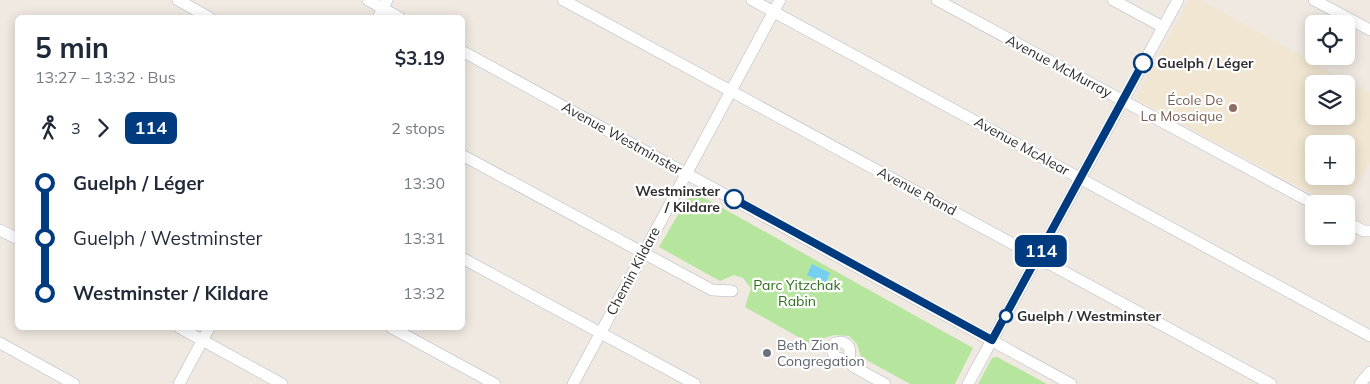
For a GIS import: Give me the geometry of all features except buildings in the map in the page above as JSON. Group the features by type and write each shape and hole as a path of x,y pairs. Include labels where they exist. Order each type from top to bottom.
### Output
{"street":[{"path":"178,0 205,15"},
{"path":"368,0 394,15"},
{"name":"Avenue Rand","path":"563,0 1271,384"},
{"name":"Avenue McAlear","path":"752,0 1370,336"},
{"name":"Chemin Kildare","path":"573,384 780,0"},
{"name":"Avenue McMurray","path":"937,0 1305,199"},
{"path":"1113,0 1163,27"},
{"path":"968,384 1178,0"},
{"path":"1314,0 1370,30"},
{"name":"Avenue Westminster","path":"465,54 1071,384"},
{"path":"465,157 712,290 732,291"},
{"path":"1355,226 1369,231"},
{"path":"0,230 15,238"},
{"path":"465,260 695,384"},
{"path":"184,330 282,384"},
{"path":"179,384 208,330"},
{"path":"396,330 495,384"},
{"path":"0,343 74,384"},
{"path":"849,362 854,367 885,384"},
{"path":"1360,384 1370,372"}],"shaded area":[{"name":"École De La Mosaique","path":"1189,0 1201,0 1305,58 1305,65 1318,65 1336,75 1305,75 1305,125 1355,125 1355,86 1370,94 1370,163 1350,195 1314,195 1138,100 1138,93"}],"green space":[{"name":"Parc Yitzchak Rabin","path":"692,191 973,348 955,384 910,384 861,357 857,344 849,336 834,335 809,343 745,307 751,288 743,278 734,275 720,281 659,247"},
{"path":"997,357 1047,384 978,384 992,358"}],"water":[{"path":"812,264 830,273 825,284 807,275"}],"bus line":[{"name":"114","path":"734,199 992,340 1143,63"}],"place":[{"name":"Guelph / Léger","path":"1143,63"},
{"name":"École De La Mosaique","path":"1233,108"},
{"name":"Westminster / Kildare","path":"734,199"},
{"name":"Guelph / Westminster","path":"1006,316"},
{"name":"Beth Zion Congregation","path":"767,353"}]}
